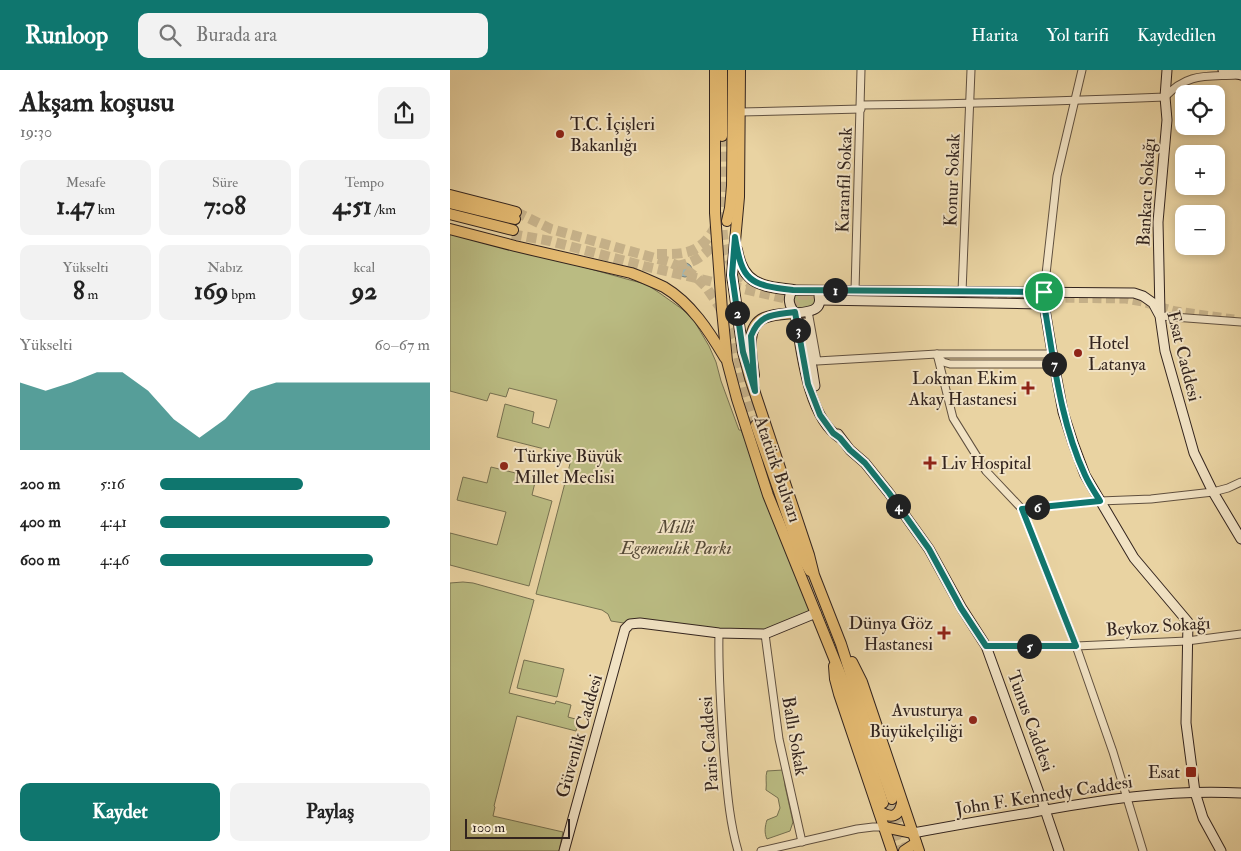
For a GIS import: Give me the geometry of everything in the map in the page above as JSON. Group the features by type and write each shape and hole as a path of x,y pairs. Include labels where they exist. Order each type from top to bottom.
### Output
{"main road":[{"name":"Atatürk Bulvarı","path":"715,70 715,213 727,361 768,495 833,656 835,679 839,694 889,804"},
{"path":"722,70 722,136"},
{"path":"726,221 730,208 732,186 733,70"},
{"name":"Atatürk Bulvarı","path":"740,70 739,197 732,275 743,352 814,575 841,644 862,682 889,804"},
{"path":"450,195 514,224"},
{"path":"450,203 514,224"},
{"path":"450,214 514,224"},
{"path":"450,220 514,224"},
{"path":"450,229 631,273 648,279 665,288 685,303 709,332 727,361"},
{"path":"735,237 739,261 746,275 752,280 769,287 793,290"},
{"path":"755,391 751,336 754,327 764,318 795,312"},
{"path":"743,417 750,409 761,410"},
{"path":"756,425 801,556 814,575"},
{"path":"889,804 884,828 892,851"},
{"path":"889,804 916,842"},
{"path":"884,828 916,842"},
{"path":"904,851 916,842"}],"street":[{"name":"Karanfil Sokak","path":"856,291 861,70"},
{"name":"Konur Sokak","path":"962,292 971,70"},
{"path":"1082,70 1057,176 1044,292 1044,304 1052,354 1063,412 1085,475 1134,558 1188,622 1186,723 1195,792 1203,818 1221,851"},
{"name":"Bankacı Sokağı","path":"1160,316 1158,222 1166,120 1167,70"},
{"path":"1223,70 1240,75"},
{"path":"740,112 1074,101 1166,96 1177,85 1191,79 1240,75"},
{"path":"793,290 790,293 789,302 795,312 808,311 819,306 820,300 818,296 810,290"},
{"name":"Esat Caddesi","path":"793,290 1134,293 1144,296 1153,303 1160,316 1165,351 1194,452 1213,492 1241,539"},
{"path":"820,300 1044,304"},
{"path":"808,311 817,361 937,354 1052,354"},
{"name":"Tunus Caddesi","path":"795,312 808,384 820,415 833,433 840,438"},
{"path":"1160,316 1241,322"},
{"name":"Tunus Caddesi","path":"805,323 814,383 824,412 840,438 865,463 929,549 961,608 986,646 1059,851"},
{"path":"937,354 943,362 950,364 1054,364"},
{"path":"937,354 953,418 986,471 1022,509 1076,646 1113,752 1144,851"},
{"path":"993,354 994,365"},
{"path":"1022,509 1213,492 1241,482"},
{"path":"719,633 764,634 816,613"},
{"name":"Güvenlik Caddesi","path":"564,851 625,629 630,624 640,623 719,633"},
{"name":"Paris Caddesi","path":"719,633 720,693 727,785 734,837 738,851"},
{"name":"Ballı Sokak","path":"764,634 779,739 802,842"},
{"name":"Beykoz Sokağı","path":"986,646 1076,646 1187,641 1241,634"},
{"name":"John F. Kennedy Caddesi","path":"916,842 1045,810 1127,798 1195,792 1241,793"},
{"path":"762,850 857,829 884,828"}],"green space":[{"name":"Millî Egemenlik Parkı","path":"450,234 646,284 693,319 716,362 739,430 741,430 816,613 765,634 611,621 608,614 602,610 536,594 572,456 497,437 505,404 534,412 532,423 549,428 557,400 509,388 506,397 490,393 487,401 450,391"},
{"path":"793,290 815,292 819,305 792,310"},
{"path":"491,467 536,478 532,495 552,501 529,586 450,565 450,533 497,545 506,512 457,500 463,477 487,483"},
{"path":"463,582 534,600 509,693 555,704 556,701 571,705 568,717 579,720 576,731 517,716 494,806 493,816 563,832 559,851 450,851 450,583"},
{"path":"524,660 564,669 557,697 517,688"},
{"path":"783,770 793,822 790,831 767,839 765,829 767,820 777,816 780,808 778,798 766,790 766,773 767,771"}],"water":[{"path":"682,263 688,263 692,270 688,277 682,277 678,273 678,267"}],"tunnel":[{"path":"657,254 691,251 706,240 714,228 722,198 722,136"},
{"path":"516,212 551,229 669,262 685,269 696,277 706,287 719,306 734,339 746,393 756,425"},
{"path":"722,215 723,236 732,265 745,280 755,286"},
{"path":"512,234 550,241 644,266 783,298 797,308 805,323"},
{"path":"677,266 684,265 701,256 719,237"},
{"path":"783,294 809,295"},
{"path":"809,295 1126,299 1176,311 1234,319"},
{"path":"892,799 909,851"},
{"path":"883,803 900,851"}],"place":[{"name":"T.C. İçişleri Bakanlığı","path":"560,134"},
{"name":"Hotel Latanya","path":"1078,353"},
{"name":"Lokman Ekim Akay Hastanesi","path":"1028,388"},
{"name":"Liv Hospital","path":"930,463"},
{"name":"Türkiye Büyük Millet Meclisi","path":"504,466"},
{"name":"Dünya Göz Hastanesi","path":"944,633"},
{"name":"Avusturya Büyükelçiliği","path":"973,720"},
{"name":"Esat","path":"1191,772"}],"route":[{"path":"735,237 739,261 746,275 752,280 769,287 793,290 1044,292 1044,304 1063,412 1085,475 1100,501 1022,509 1076,646 986,646 961,608 929,549 889,493 865,463 833,433 820,415 808,384 795,312 764,318 754,327 751,336 755,391 743,352 732,275 735,237"}]}
